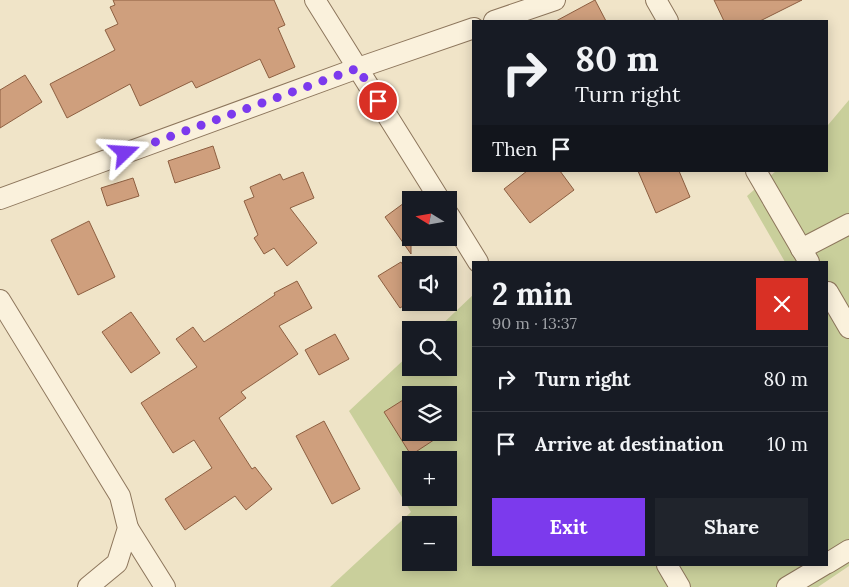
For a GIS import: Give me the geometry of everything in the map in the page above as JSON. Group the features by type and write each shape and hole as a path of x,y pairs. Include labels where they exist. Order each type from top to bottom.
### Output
{"street":[{"path":"315,0 434,191"},
{"path":"497,20 555,0"},
{"path":"656,0 667,20"},
{"path":"0,199 358,68 472,29"},
{"path":"757,172 805,256 849,224"},
{"path":"458,230 477,261"},
{"path":"828,292 849,328"},
{"path":"0,300 120,496 128,528 165,587"},
{"path":"88,587 116,563 128,528"},
{"path":"828,563 849,550"},
{"path":"668,566 680,587"},
{"path":"787,587 822,566"}],"green space":[{"path":"849,100 849,566 818,587 330,587 402,520 402,571 457,571 457,516 407,516 411,512 407,506 457,506 457,451 402,451 402,497 349,411 402,361 402,376 457,376 457,321 446,321 472,296 472,566 828,566 828,261 784,261 747,196 775,172 828,172 828,125"}],"building":[{"path":"113,0 274,0 285,25 278,28 295,67 269,78 260,59 196,88 192,81 140,106 130,84 67,118 50,84 115,50 105,30 118,24 110,7 115,5"},
{"path":"595,0 605,20 558,20"},
{"path":"714,0 802,0 762,20 724,20"},
{"path":"25,75 42,102 0,128 0,90"},
{"path":"213,146 220,168 175,183 168,161"},
{"path":"303,172 314,198 290,208 317,243 287,266 274,248 264,254 254,238 258,235 244,201 254,197 250,187 280,174 283,180"},
{"path":"526,172 561,172 574,190 530,223 504,189"},
{"path":"638,172 679,172 690,197 656,213"},
{"path":"133,178 139,196 107,206 101,188"},
{"path":"402,204 402,241 385,217"},
{"path":"89,221 115,277 78,295 51,240"},
{"path":"405,246 411,246 411,254"},
{"path":"401,262 402,307 400,308 378,276"},
{"path":"297,281 312,308 279,326 298,354 241,392 246,398 219,418 252,469 255,467 272,489 246,510 235,496 185,530 165,499 212,468 194,440 173,453 141,403 197,367 176,339 193,327 204,342 275,295 274,293"},
{"path":"131,312 160,353 131,373 102,332"},
{"path":"335,334 349,359 319,375 305,350"},
{"path":"402,401 402,441 384,412"},
{"path":"324,421 360,489 332,504 296,436"},
{"path":"402,441 432,441 417,451 408,451"}],"route":[{"path":"125,153 358,68 378,101"}]}
